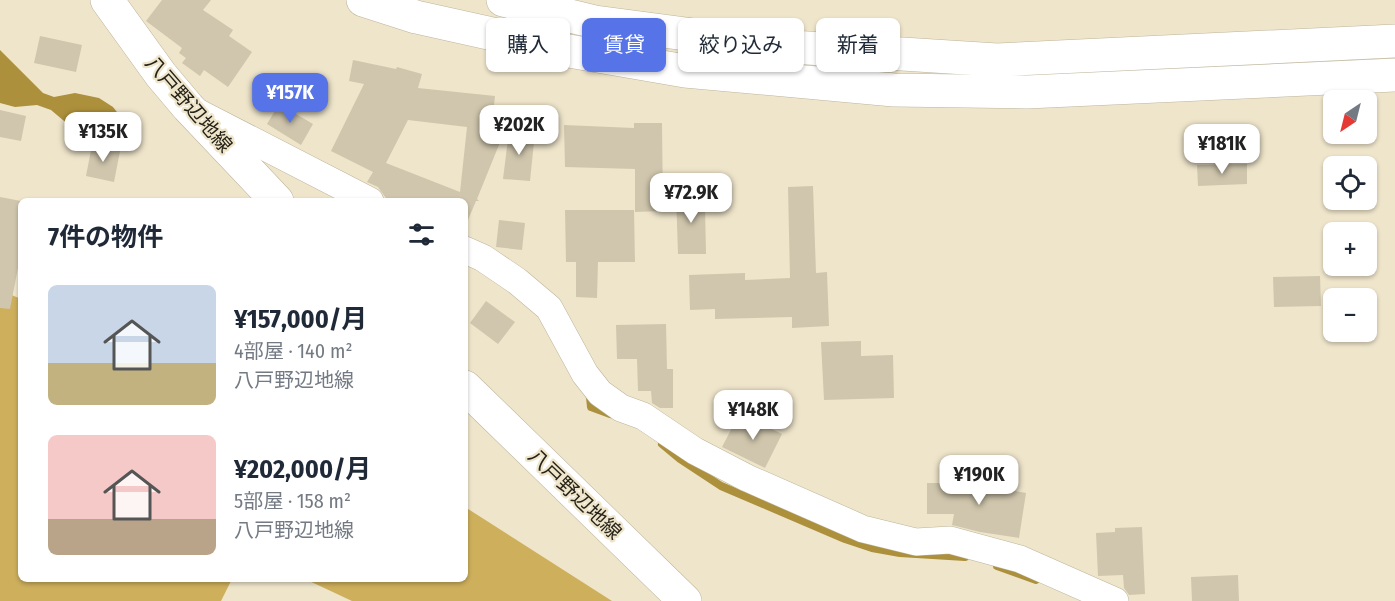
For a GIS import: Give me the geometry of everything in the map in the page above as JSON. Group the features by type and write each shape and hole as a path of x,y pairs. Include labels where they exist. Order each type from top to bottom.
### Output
{"street":[{"name":"八戸野辺地線","path":"107,0 161,75 188,108 275,198"},
{"path":"363,0 416,17 569,51 684,70 894,90 1027,92 1395,75"},
{"path":"502,0 595,22 776,46 997,60 1395,41"},
{"path":"188,108 364,198"},
{"path":"468,251 483,258 517,281 549,308 585,374 600,393 621,408 643,416 695,451 747,478 863,530 916,542 950,540 1020,559 1115,601"},
{"name":"八戸野辺地線","path":"468,390 684,601"}],"shaded area":[{"path":"0,50 43,93 54,97 75,93 99,98 113,107 120,116 123,127 115,136 104,139 70,126 51,110 37,105 15,107 0,103"},
{"path":"0,290 18,298 18,582 230,582 221,601 0,601"},
{"path":"468,509 612,601 352,601 311,582 468,582"}],"building":[{"path":"162,0 211,0 203,10 233,30 229,36 252,52 228,87 204,70 200,76 182,63 186,58 179,53 182,48 146,21"},
{"path":"40,36 82,45 76,72 34,63"},
{"path":"353,60 396,69 397,67 422,74 418,88 495,96 491,130 505,130 477,199 479,201 476,201 468,220 468,198 386,198 378,187 367,182 373,172 331,151 364,84 349,81","holes":["408,120 467,127 460,192 386,163"]},
{"path":"279,104 313,124 301,145 267,124"},
{"path":"0,110 26,116 21,141 0,137"},
{"path":"634,123 662,123 663,211 635,212 635,169 565,167 564,125 634,128"},
{"path":"509,131 535,132 530,181 503,179"},
{"path":"92,145 120,151 114,182 86,176"},
{"path":"1247,164 1247,184 1198,186 1197,165"},
{"path":"813,186 816,273 827,272 829,326 792,328 792,317 715,319 715,309 690,310 689,275 745,273 745,280 790,278 788,187"},
{"path":"676,194 702,194 702,207 705,207 706,254 678,254"},
{"path":"0,197 18,200 18,268 10,309 0,308"},
{"path":"565,210 634,210 635,262 598,262 597,298 576,297 576,262 566,262"},
{"path":"499,220 525,223 522,250 496,247"},
{"path":"1320,276 1321,306 1274,307 1273,277"},
{"path":"486,301 515,322 498,344 470,323"},
{"path":"666,324 667,369 673,369 673,408 660,408 652,403 651,391 638,391 637,359 617,359 616,325"},
{"path":"861,341 861,356 893,355 894,398 824,400 821,342"},
{"path":"745,416 782,434 765,468 722,447 735,422 740,425"},
{"path":"982,478 1005,482 1004,489 1026,493 1019,538 952,525 954,514 927,514 927,483 982,483"},
{"path":"1142,527 1145,594 1129,595 1124,588 1123,575 1098,576 1096,533 1115,532 1115,528"},
{"path":"1238,575 1239,601 1192,601 1191,577"}],"waterway":[{"path":"588,393 591,407 610,414"},
{"path":"662,444 721,486 845,539 872,548 900,553 965,557"},
{"path":"997,566 1036,580"}]}
